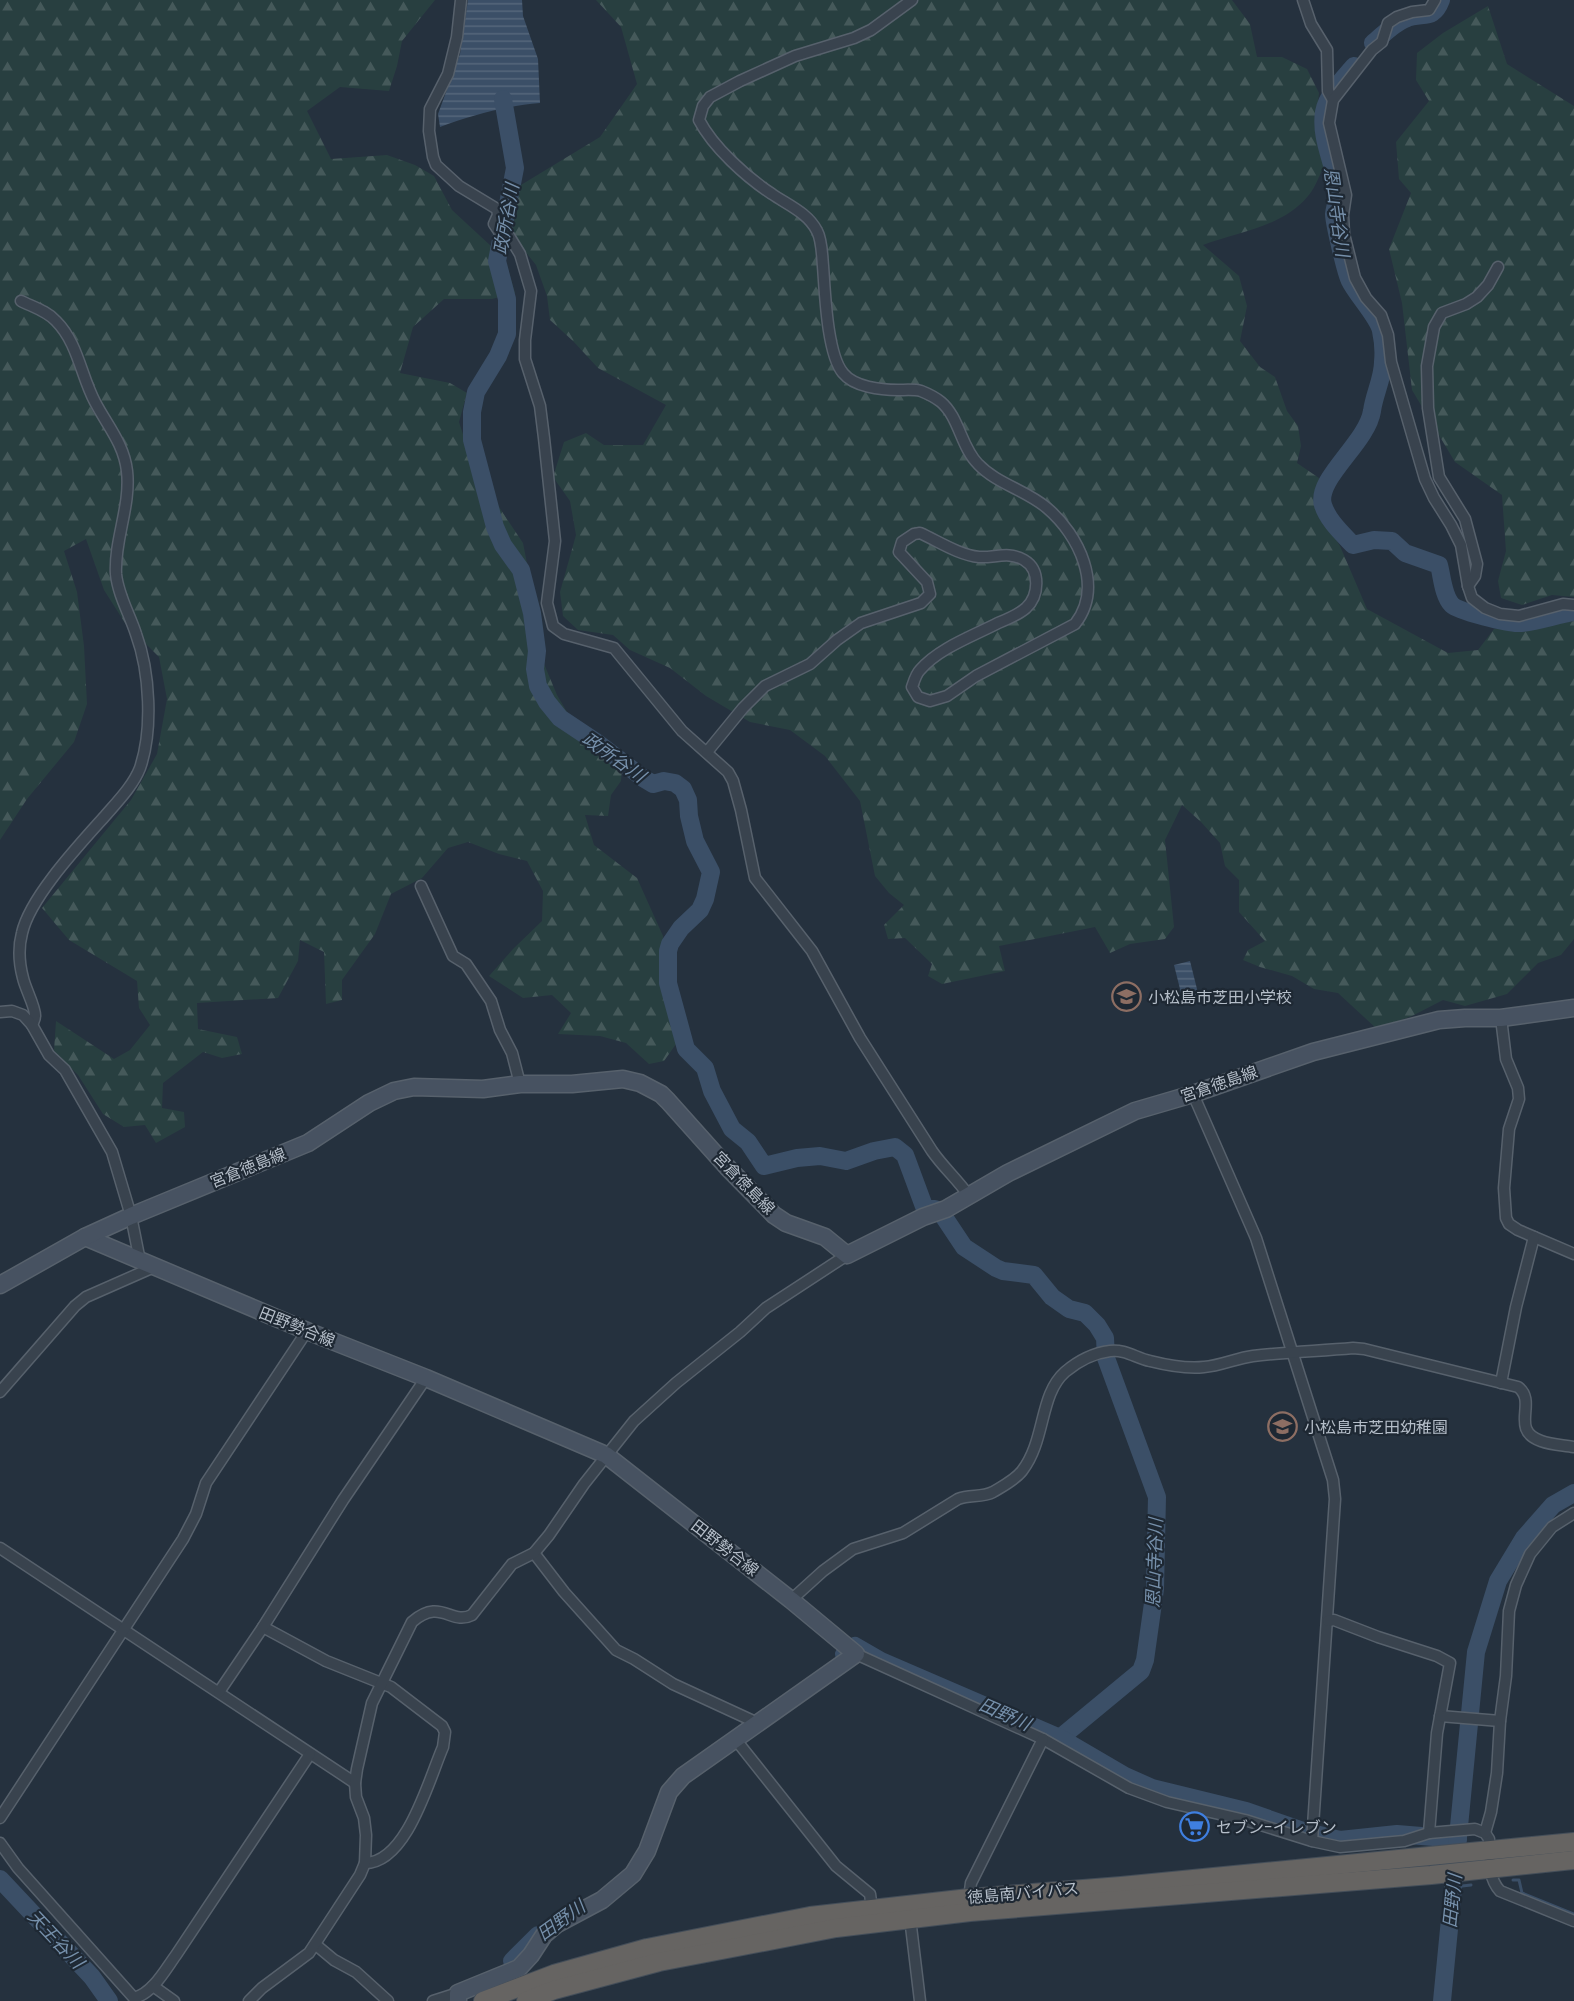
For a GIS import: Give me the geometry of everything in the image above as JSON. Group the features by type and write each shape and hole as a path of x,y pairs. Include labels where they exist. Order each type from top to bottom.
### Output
{"highway":[{"name":"徳島南バイパス","path":"526,2001 554,1990 659,1962 836,1928 910,1918 1124,1899 1483,1860 1574,1842"},
{"name":"徳島南バイパス","path":"1483,1860 1574,1860"},
{"name":"徳島南バイパス","path":"483,2001 554,1974 647,1948 810,1916 969,1898 1430,1866"}],"main road":[{"name":"宮倉徳島線","path":"0,1285 85,1237 308,1143 369,1103 394,1091 414,1087 483,1089 520,1084 572,1084 623,1079 640,1083 661,1094 774,1215 786,1223 825,1237 847,1256 906,1225 946,1209 1074,1139 1135,1111 1193,1094 1313,1052 1439,1020 1465,1017 1501,1018 1574,1008"},
{"name":"田野勢合線","path":"85,1237 606,1455 856,1654"},
{"path":"458,1997 519,1968 544,1935 557,1924 616,1890 633,1874 641,1862 669,1792 683,1776 856,1654"}],"street":[{"path":"461,0 457,37 448,74 430,109 429,130 436,165 459,186 497,209 498,215 494,224 498,230 509,236 526,271 531,291 525,359 540,406 555,541 547,603 552,626 564,634 614,648 682,731 728,772 733,781 755,878 812,951 860,1038 932,1151 942,1166 959,1181 969,1196"},
{"path":"707,752 743,708 765,686 810,664 861,623 921,603 930,594 927,582 899,552 902,542 914,534 920,533 981,557 1007,554 1026,560 1036,577 1037,589 1028,606 1018,614 963,640 919,671 912,687 918,697 930,701 947,696 1008,658 1075,624 1083,614 1088,587 1080,551 1067,530 1047,508 987,473 975,461 948,411 940,402 920,391 866,386 849,379 842,372 835,356 826,309 819,233 811,221 746,175 706,132 699,120 703,106 710,97 795,56 854,38 870,30 912,0"},
{"path":"1303,0 1311,24 1327,50 1328,91 1333,100"},
{"path":"1435,0 1429,10 1397,16 1388,23 1382,42 1372,50 1333,100 1329,123 1346,195 1343,215 1344,234 1355,278 1366,298 1381,315 1388,335 1391,362 1425,479 1461,545 1472,598 1485,608 1500,614 1519,616 1563,604 1574,605"},
{"path":"1468,585 1475,576 1477,564 1465,519 1439,477 1428,408 1427,366 1434,327 1442,313 1477,297 1488,285 1498,267"},
{"path":"21,301 48,313 58,322 78,356 94,401 119,441 128,471 126,510 118,547 116,574 120,594 137,636 147,673 148,702 144,746 139,770 121,798 40,895 22,931 19,957 22,976 36,1016 32,1025"},
{"path":"421,886 453,956 466,964 491,1001 500,1030 512,1053 520,1084"},
{"path":"0,1012 12,1011 22,1015 32,1025 49,1055 65,1070 112,1152 147,1264 86,1297 0,1392"},
{"path":"1501,1018 1506,1059 1518,1088 1519,1099 1509,1129 1504,1188 1506,1218 1509,1224 1574,1254"},
{"path":"1193,1094 1256,1238 1333,1480 1335,1499 1313,1836"},
{"path":"1501,1383 1516,1307 1534,1237"},
{"path":"249,2001 262,1988 309,1953 360,1875 365,1863 366,1835 364,1818 356,1797 355,1783 372,1703 412,1622 421,1614 435,1610 447,1612 459,1618 472,1615 512,1564 534,1553 549,1535 562,1513 634,1421 766,1308 847,1256"},
{"path":"0,1818 183,1539 196,1514 206,1483 307,1331"},
{"path":"791,1600 823,1571 853,1549 903,1533 958,1499 967,1495 984,1496 1022,1472 1041,1433 1049,1392 1057,1380 1083,1359 1105,1352 1125,1352 1159,1363 1205,1368 1253,1356 1353,1348 1364,1350 1518,1387 1526,1397 1524,1421 1527,1431 1534,1438 1543,1442 1574,1447"},
{"path":"219,1692 426,1378"},
{"path":"1480,1831 1491,1812 1497,1773 1496,1720 1506,1676 1509,1611 1516,1585 1530,1554 1552,1527 1574,1513"},
{"path":"0,1548 355,1783"},
{"path":"534,1553 564,1592 616,1650 673,1684 755,1724"},
{"path":"1328,1621 1334,1620 1437,1656 1450,1663 1444,1716 1437,1733 1433,1832"},
{"path":"263,1627 326,1661 391,1687 434,1718 445,1732 443,1747 404,1838 383,1859 365,1863"},
{"path":"856,1654 1043,1739 1129,1788 1148,1796 1313,1836 1340,1847 1404,1841 1433,1832 1480,1831 1489,1839 1483,1860 1493,1884 1500,1891 1574,1921"},
{"path":"1444,1716 1496,1720"},
{"path":"969,1898 971,1883 1043,1739"},
{"path":"736,1740 836,1866 870,1894 872,1909"},
{"path":"0,1843 18,1868 134,1998 141,1996 153,1986 176,1955 309,1754"},
{"path":"910,1918 920,2001"},
{"path":"316,1945 334,1960 356,1972 388,2001"},
{"path":"153,1986 174,2001"},
{"path":"433,2001 458,1997"}],"green space":[{"path":"0,0 435,0 402,41 389,91 340,87 307,111 331,159 387,155 415,165 434,176 452,210 505,259 515,293 492,299 444,299 413,327 400,373 450,383 467,393 459,422 471,459 493,498 523,543 532,589 526,621 557,695 574,724 600,738 623,755 621,781 611,795 608,816 585,815 594,845 637,878 663,936 665,983 681,1037 664,1061 649,1064 626,1043 600,1036 558,1034 571,1013 552,995 523,998 489,976 542,921 543,891 527,861 499,854 468,842 448,848 422,878 391,894 375,934 342,980 342,1000 326,1004 324,952 300,940 298,961 278,998 197,1003 198,1029 237,1037 242,1054 222,1058 203,1052 163,1083 162,1108 184,1112 185,1127 156,1143 145,1125 124,1127 103,1114 78,1075 54,1051 56,1021 114,1059 130,1050 150,1025 139,1008 137,981 69,940 42,908 131,800 157,754 167,699 159,657 125,623 104,590 86,539 64,551 77,592 84,646 87,704 74,742 27,799 0,840"},
{"path":"596,0 1232,0 1250,24 1257,57 1282,57 1307,69 1319,93 1315,130 1326,162 1313,188 1298,206 1273,222 1203,245 1239,276 1247,306 1240,341 1260,367 1275,377 1287,411 1298,426 1301,446 1297,463 1319,478 1318,511 1340,546 1367,609 1448,653 1478,650 1494,629 1547,626 1574,621 1574,939 1561,955 1538,963 1507,994 1465,1006 1443,1000 1412,1016 1377,1029 1338,993 1314,989 1292,976 1243,960 1248,950 1265,941 1239,912 1239,880 1225,866 1220,843 1182,805 1165,840 1174,927 1165,939 1130,944 1110,953 1095,927 999,946 1005,971 942,984 928,976 932,964 905,938 888,939 884,925 904,905 889,893 875,876 860,801 825,756 790,730 750,722 706,696 670,668 630,650 613,635 578,630 563,616 560,592 576,535 570,501 553,477 564,442 586,433 604,445 643,445 666,405 598,368 550,320 547,296 536,265 516,240 510,220 516,188 600,137 637,84 621,27"},
{"path":"1488,6 1507,64 1574,106 1574,597 1552,595 1522,605 1501,598 1498,581 1506,551 1502,495 1455,462 1412,390 1402,303 1389,249 1411,193 1399,179 1396,142 1429,101 1416,80 1417,53 1443,33"}],"water":[{"path":"468,0 522,0 523,16 538,59 540,103 489,112 440,127 438,114 460,54"},
{"path":"1190,961 1199,997 1183,1001 1174,965"}],"waterway":[{"name":"恩山寺谷川","path":"1373,43 1401,21 1431,14 1441,0"},
{"name":"恩山寺谷川","path":"1354,66 1328,99 1323,122 1337,188 1334,214 1343,259 1350,281 1372,313 1381,331 1382,374 1368,423 1327,484 1323,495 1325,511 1353,545 1374,540 1392,541 1405,553 1439,565 1443,586 1449,601 1456,608 1484,617 1519,623 1574,612"},
{"name":"政所谷川","path":"503,99 515,168 497,261 507,299 507,334 498,356 476,392 472,412 472,440 495,527 503,545 521,570 532,613 537,651 535,669 538,686 560,718 653,784 664,781 675,783 683,789 688,800 695,841 711,872 700,910 681,928 670,944 668,983 686,1049 705,1068 712,1091 732,1129 748,1142 764,1166 797,1158 820,1156 846,1161 874,1151 895,1147 905,1155 925,1209 935,1209"},
{"name":"恩山寺谷川","path":"944,1217 964,1247 1003,1271 1034,1275 1052,1297 1069,1309 1085,1313 1097,1325 1105,1338 1106,1358 1157,1497 1155,1589 1145,1660 1141,1671 1060,1738"},
{"path":"1442,2001 1476,1652 1498,1581 1524,1538 1553,1505 1574,1493"},
{"name":"田野川","path":"844,1654 855,1646 881,1661 1060,1738 1125,1776 1152,1788 1246,1811 1303,1831 1340,1840 1397,1834 1458,1839"},
{"name":"天王谷川","path":"0,1879 92,1977 109,2001"},
{"path":"1513,1880 1519,1880 1522,1893 1574,1914"},
{"path":"1453,1887 1471,1885"},
{"name":"田野川","path":"512,1961 538,1935"}],"place":[{"name":"小松島市芝田小学校","path":"1127,997"},
{"name":"小松島市芝田幼稚園","path":"1283,1427"},
{"name":"セブン-イレブン","path":"1195,1827"}]}
